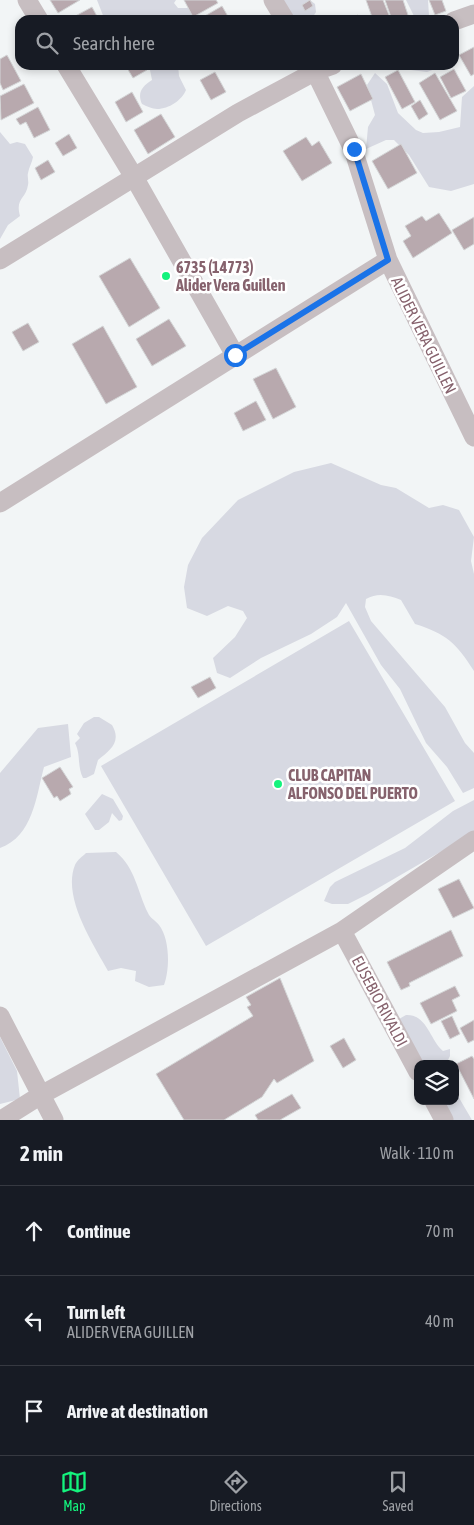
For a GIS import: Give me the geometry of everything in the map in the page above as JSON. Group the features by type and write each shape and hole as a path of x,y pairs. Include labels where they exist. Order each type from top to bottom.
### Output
{"street":[{"path":"26,0 36,15"},
{"path":"273,0 282,15"},
{"path":"459,19 474,14"},
{"path":"69,70 134,177 235,355"},
{"path":"0,260 238,113 315,70"},
{"name":"ALIDER VERA GUILLEN","path":"321,70 354,149 388,260 474,437"},
{"path":"0,502 388,260"},
{"path":"1,1120 40,1095 342,931 474,840"},
{"name":"EUSEBIO RIVALDI","path":"342,931 414,1065"},
{"path":"0,1016 54,1120"},
{"path":"436,1105 444,1120"}],"shaded area":[{"path":"97,0 176,0 174,3 178,8 193,8 196,15 103,15"},
{"path":"267,0 310,0 315,4 316,12 314,15 280,15"},
{"path":"406,0 428,0 429,15 414,15"},
{"path":"150,70 178,70 179,76 186,90 174,103 166,107 152,108 142,104 140,93 152,80"},
{"path":"411,70 432,70 427,72"},
{"path":"375,73 387,84 398,113 416,130 423,133 439,132 460,127 462,97 474,86 474,184 451,191 429,187 409,155 394,140 386,140 366,149 368,127 375,115 367,85"},
{"path":"0,132 10,144 17,142 25,144 33,157 28,173 27,190 19,206 20,216 8,225 0,239"},
{"path":"331,463 381,485 396,488 429,508 443,505 459,510 474,537 471,561 474,574 474,671 462,653 450,641 435,632 415,624 401,600 379,595 366,599 365,607 371,621 445,707 465,743 474,753 474,788 463,793 447,767 426,743 400,689 381,665 346,603 337,617 311,634 261,658 230,678 217,673 213,658 235,637 247,618 243,611 228,606 207,616 187,608 184,587 188,565 202,538 238,500 294,472"},
{"name":"CLUB CAPITAN ALFONSO DEL PUERTO","path":"349,621 455,801 206,946 101,766"},
{"path":"94,717 99,717 112,725 116,736 110,749 98,760 94,774 83,778 75,743 80,738 77,734 84,723"},
{"path":"68,724 71,757 44,767 35,803 26,825 11,842 0,848 0,773 38,728"},
{"path":"102,794 113,799 123,816 122,820 119,821 112,813 109,822 99,830 95,830 85,814"},
{"path":"474,800 474,831 466,837 348,904 332,904 324,901 330,887 335,882 405,848 453,811"},
{"path":"116,852 132,873 149,915 163,931 168,954 164,985 149,987 135,981 136,971 121,968 108,971 81,920 73,891 72,878 77,861 86,853"},
{"path":"406,1015 413,1016 424,1023 443,1051 450,1049 448,1060 422,1060 399,1019"},
{"path":"0,1037 17,1071 20,1099 0,1104"},
{"path":"459,1098 472,1120 452,1120 445,1105 459,1105"}],"building":[{"path":"50,0 80,0 58,13"},
{"path":"184,0 216,0 218,3 197,15 192,15"},
{"path":"310,0 313,6 305,11 302,5"},
{"path":"366,0 383,0 389,15 371,15"},
{"path":"385,0 403,0 408,15 390,15"},
{"path":"429,0 442,0 446,11 435,15"},
{"path":"222,6 227,15 207,15"},
{"path":"92,7 96,15 77,15"},
{"path":"474,47 474,74 471,76 459,55"},
{"path":"7,55 21,81 3,90 0,83 0,59"},
{"path":"128,70 147,70 133,78"},
{"path":"398,70 415,102 402,109 385,77"},
{"path":"455,70 466,91 451,98 440,77"},
{"path":"215,72 226,92 211,100 200,80"},
{"path":"435,73 457,111 440,120 419,83"},
{"path":"361,74 373,99 350,111 337,87"},
{"path":"24,84 34,103 1,120 0,96"},
{"path":"132,92 143,112 126,122 115,102"},
{"path":"420,100 428,114 419,120 411,106"},
{"path":"38,107 50,130 34,138 26,122 20,125 16,119"},
{"path":"161,114 175,137 148,154 134,130"},
{"path":"69,134 77,148 63,156 55,143"},
{"path":"306,137 312,146 319,141 332,163 302,181 283,151"},
{"path":"401,144 417,173 388,189 372,161"},
{"path":"48,160 55,172 41,180 35,168"},
{"path":"439,213 452,233 413,258 403,241 411,236 405,226 422,216 426,221"},
{"path":"474,217 474,244 464,250 452,230"},
{"path":"130,258 160,308 129,327 99,276"},
{"path":"169,319 186,346 152,366 136,339"},
{"path":"28,323 39,342 23,351 12,332"},
{"path":"103,326 137,387 106,404 72,344"},
{"path":"276,368 296,407 273,419 253,379"},
{"path":"256,401 266,420 243,431 234,413"},
{"path":"210,677 216,688 198,698 191,687"},
{"path":"60,767 73,787 69,789 71,794 60,801 57,796 54,798 42,778"},
{"path":"459,879 474,908 453,918 438,889"},
{"path":"451,930 463,956 409,983 410,986 401,990 387,962"},
{"path":"280,978 314,1061 277,1083 274,1079 262,1097 224,1120 184,1120 156,1074 253,1016 247,1007 251,1005 246,997"},
{"path":"455,986 460,996 452,1000 457,1011 431,1024 420,1003"},
{"path":"452,1016 460,1034 450,1039 441,1021"},
{"path":"474,1020 474,1040 468,1043 460,1028"},
{"path":"344,1038 356,1060 343,1068 330,1046"},
{"path":"472,1056 474,1059 474,1099 459,1070 459,1062"},
{"path":"292,1094 301,1108 280,1120 258,1120 255,1115"}],"place":[{"name":"6735 (14773) Alider Vera Guillen","path":"166,276"},
{"name":"CLUB CAPITAN ALFONSO DEL PUERTO","path":"278,784"}],"route":[{"path":"235,355 388,260 354,149"}]}
